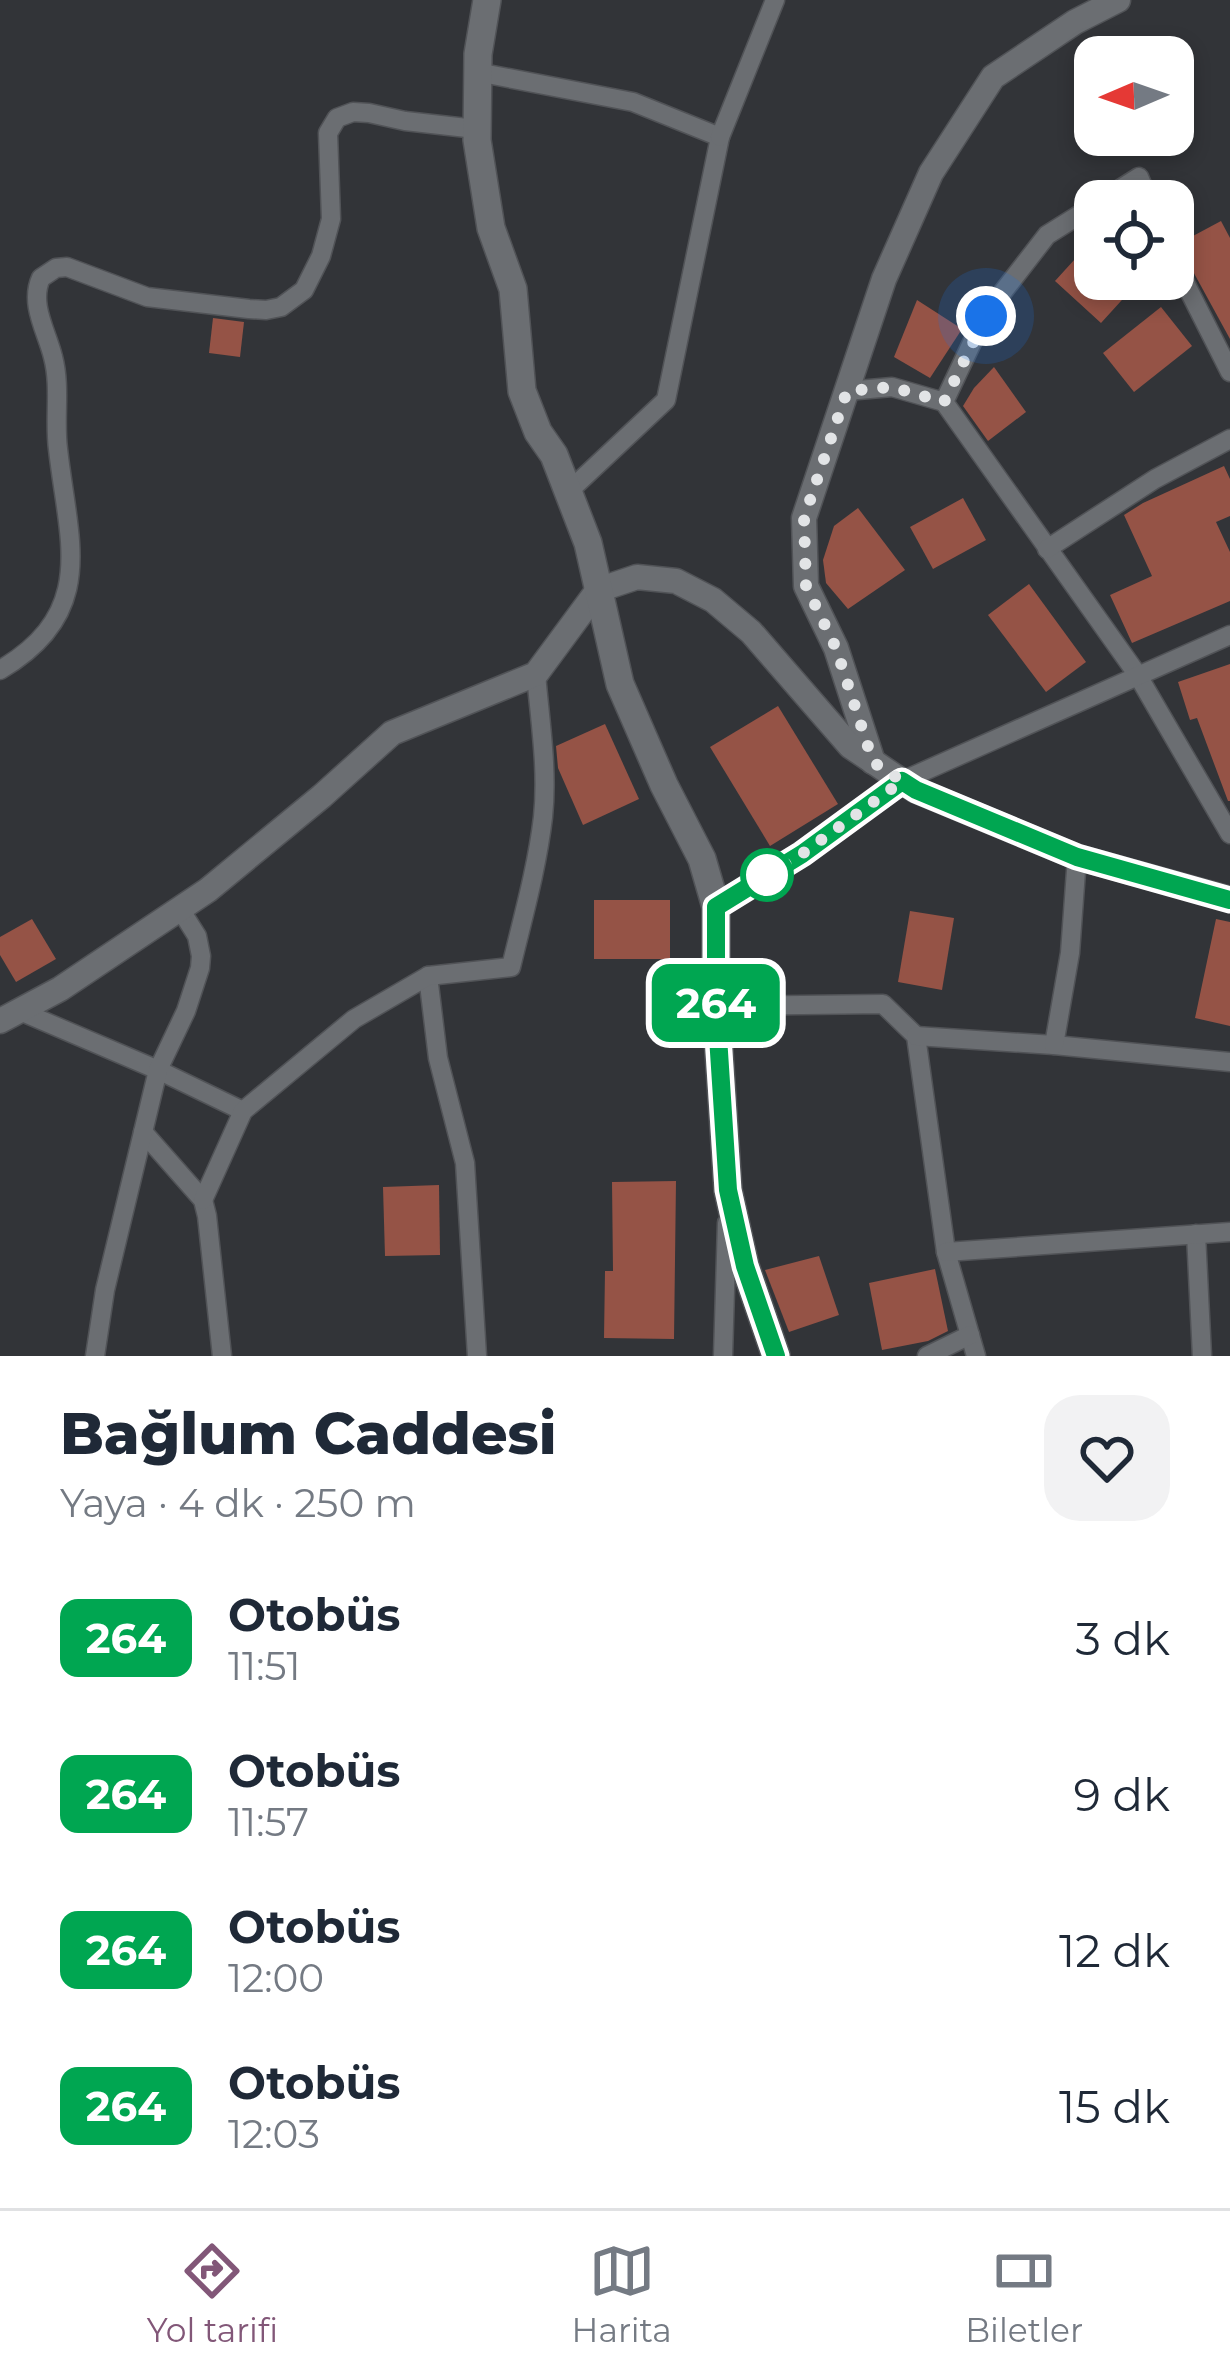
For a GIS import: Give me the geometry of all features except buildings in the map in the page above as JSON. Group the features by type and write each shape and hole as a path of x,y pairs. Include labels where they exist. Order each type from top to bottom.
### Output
{"main road":[{"path":"487,0 477,72 479,165 491,228 513,289 522,391 538,432 554,455 588,542 620,684 702,859 716,907 716,1006 728,1190 745,1266 776,1356"}],"street":[{"path":"567,493 666,400 720,136 775,0"},
{"path":"873,762 836,648 806,586 804,518 884,279 931,173 993,77 1075,22 1118,0"},
{"path":"477,72 633,101 720,136"},
{"path":"0,670 31,646 58,612 73,558 57,448 56,372 36,299 41,278 67,267 147,297 249,309 281,307 304,290 321,256 331,219 328,133 338,118 369,113 476,129"},
{"path":"944,402 986,316 1036,248 1074,219"},
{"path":"1194,300 1230,372"},
{"path":"847,391 892,387 944,402 1137,674 1230,834"},
{"path":"1047,549 1155,478 1230,439"},
{"path":"10,1016 60,989 208,890 392,733 536,674 598,590 637,577 676,581 713,600 751,632 850,746 916,790 1077,857 1230,899"},
{"path":"716,907 802,854 902,781 1230,635"},
{"path":"202,1200 244,1111 354,1019 428,976 512,967 543,815 536,674"},
{"path":"1054,1046 1070,953 1077,857"},
{"path":"95,1356 105,1290 158,1070 200,968 197,935 180,909"},
{"path":"428,976 438,1058 465,1162 477,1356"},
{"path":"716,1006 883,1004 916,1036 946,1252 976,1356"},
{"path":"10,1016 158,1070 244,1111"},
{"path":"916,1036 1230,1062"},
{"path":"143,1132 202,1200 221,1356"},
{"path":"724,1356 728,1190"},
{"path":"946,1252 1230,1232"},
{"path":"1196,1234 1202,1356"},
{"path":"927,1356 970,1335"}],"bus line":[{"name":"264","path":"776,1356 745,1266 728,1190 716,1006 716,907 802,854 902,781 1077,857 1230,900"}],"route":[{"path":"767,875 902,781 873,762 836,648 806,586 804,518 847,391 892,387 944,402 986,316"}]}
